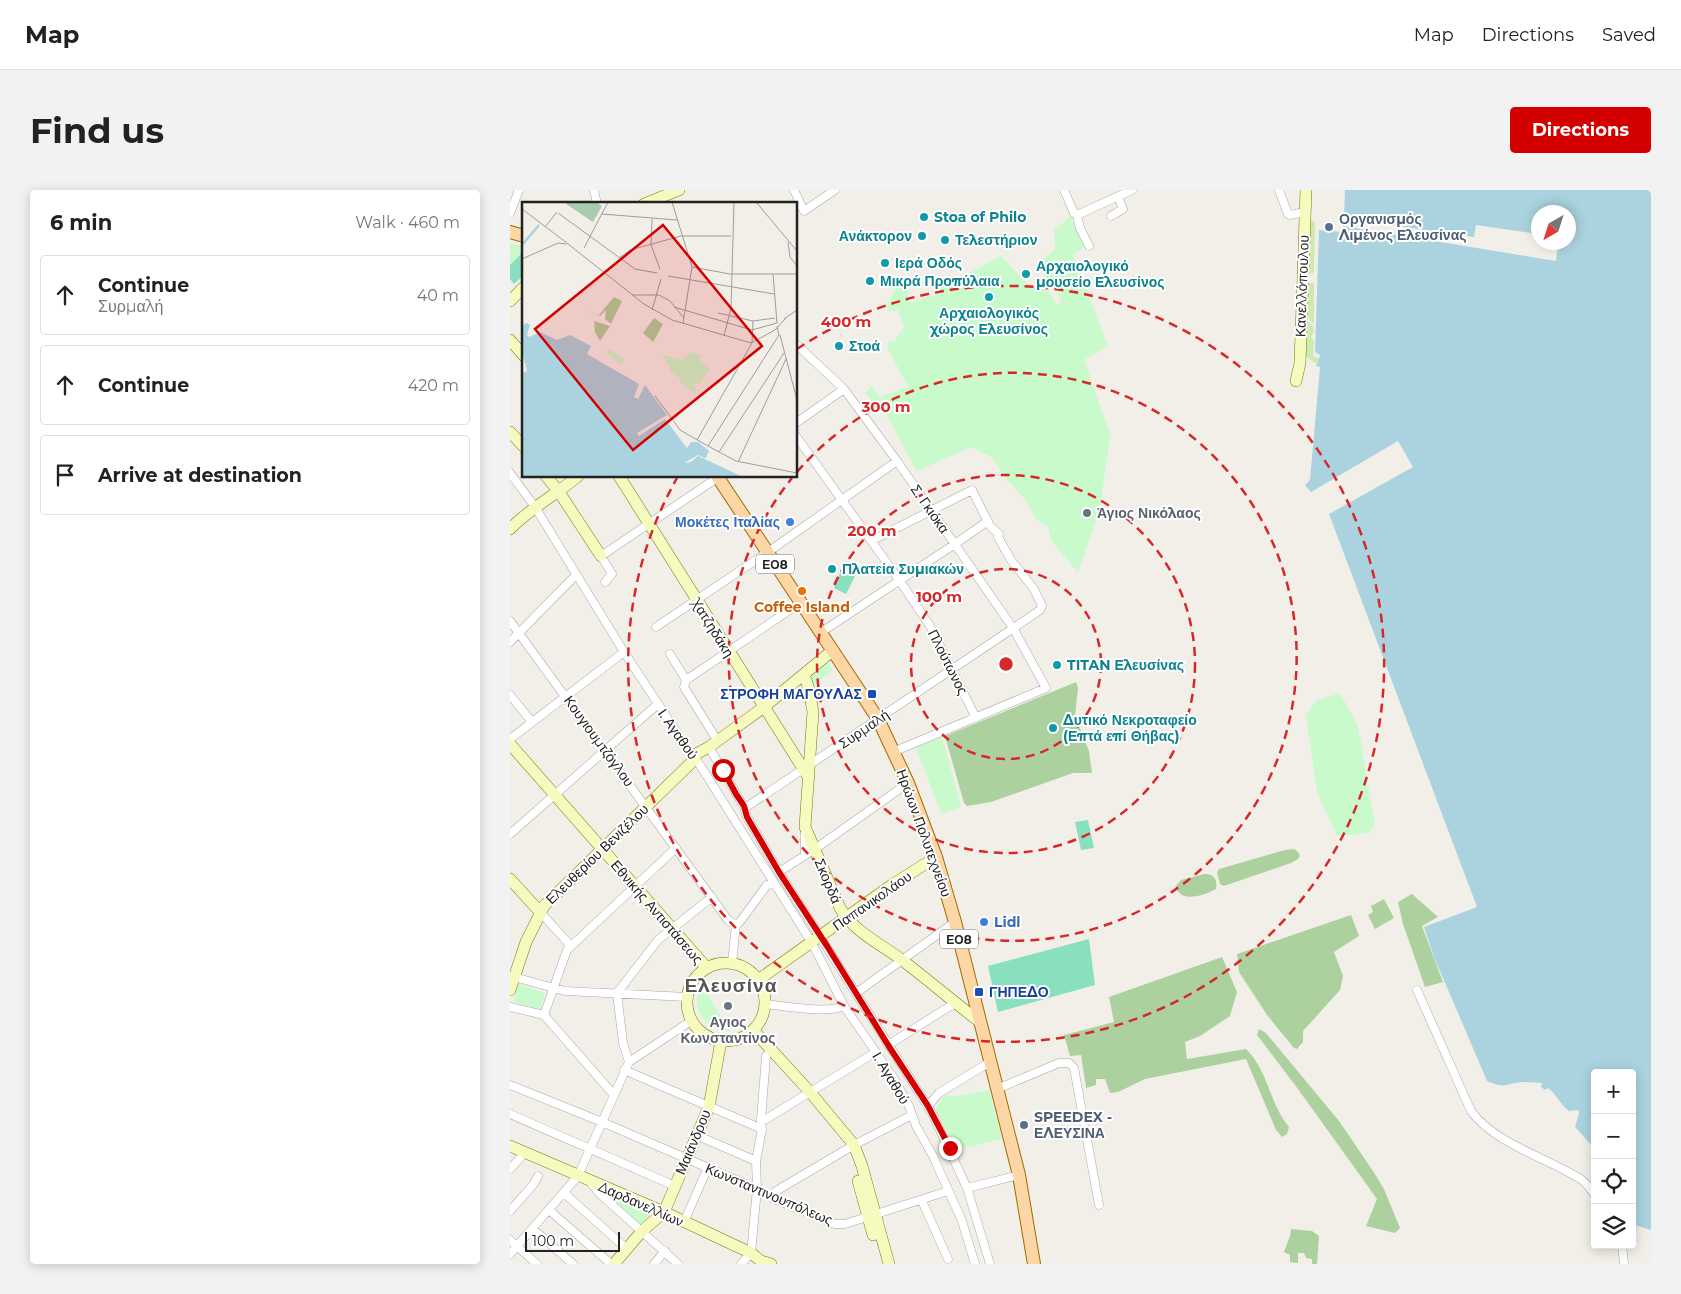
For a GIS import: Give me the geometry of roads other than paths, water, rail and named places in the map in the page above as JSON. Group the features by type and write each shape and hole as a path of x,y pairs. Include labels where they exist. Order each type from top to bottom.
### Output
{"main road":[{"name":"Ηρώων Πολυτεχνείου","path":"719,478 878,719 908,783 936,857 955,922 1019,1175 1034,1264"}],"street":[{"path":"510,213 519,190"},
{"path":"647,202 658,194 680,190"},
{"path":"794,190 804,211 836,190"},
{"path":"1064,190 1074,213 1077,215 1080,228 1088,246"},
{"path":"1077,215 1132,190"},
{"path":"1279,190 1288,214 1305,212"},
{"name":"Κανελλόπουλου","path":"1296,381 1300,363 1306,190"},
{"path":"1111,216 1123,209 1118,197"},
{"path":"510,301 522,289"},
{"path":"510,340 522,354"},
{"name":"Σ. Γκιόκα","path":"798,346 844,389 897,461 1013,628 1046,688 976,718"},
{"path":"798,422 844,389"},
{"path":"510,432 522,445"},
{"name":"Πλούτωνος","path":"798,439 930,626 976,718"},
{"path":"656,626 768,552 897,461"},
{"name":"Ι. Αγαθού","path":"510,472 535,507 624,652 775,884 816,940 844,1006 876,1052 909,1106 912,1116 854,1145 776,1191 772,1198"},
{"path":"548,478 559,492 612,574 605,582"},
{"path":"510,529 523,516 559,492 576,478"},
{"name":"Χατζηδάκη","path":"619,478 764,707 808,771"},
{"path":"601,556 717,478"},
{"path":"820,633 988,521 972,490 871,541"},
{"name":"Συρμαλή","path":"744,806 753,803 808,771 878,719 1040,610 1042,606 1034,589 1011,560 998,534 988,521"},
{"path":"510,642 576,575"},
{"path":"800,603 686,680 684,687 736,794 744,806 747,817 816,940 856,993 928,1106 950,1148 967,1188 990,1264"},
{"name":"Κουγιουμτζόγλου","path":"510,622 566,696 728,920 736,924"},
{"name":"Ελευθερίου Βενιζέλου","path":"510,990 526,942 544,906 695,759 696,754 764,707 832,651"},
{"path":"510,739 624,652"},
{"path":"670,654 686,680"},
{"name":"Σκορδά","path":"803,676 810,690 813,712 805,827 810,852 846,918 855,927 902,960 980,1022"},
{"path":"510,695 532,722"},
{"path":"510,834 658,704"},
{"path":"893,752 976,718"},
{"name":"Εθνικής Αντιστάσεως","path":"510,744 552,797 703,970"},
{"name":"Εθνικής Αντιστάσεως","path":"510,755 552,797"},
{"path":"779,872 908,783"},
{"path":"544,1015 570,946 676,848"},
{"name":"Παπανικολάου","path":"758,980 892,885 936,857"},
{"path":"510,879 570,946"},
{"path":"514,977 565,991 686,997 691,1021 706,1036 721,1041 741,1038 754,1031 763,1015 765,1004 764,992 758,980 750,971 732,963 736,924 767,885 775,884"},
{"path":"629,1062 623,1042 617,993 658,940 712,897"},
{"path":"856,993 955,922"},
{"name":"Εθνικής Αντιστάσεως","path":"686,997 690,984 703,970 715,964 732,963"},
{"path":"1417,990 1471,1111 1477,1119 1497,1134 1583,1181 1591,1190"},
{"path":"888,1045 955,1003"},
{"path":"765,1004 828,1009 844,1006"},
{"path":"510,1007 544,1015 614,1095"},
{"path":"510,1254 578,1176 629,1062 691,1021"},
{"path":"754,1031 810,1092 854,1145 862,1166 882,1264"},
{"name":"Μαιάνδρου","path":"664,1212 709,1107 721,1041"},
{"path":"741,1264 751,1253 757,1189 756,1161 762,1129 766,1056 772,1049"},
{"path":"761,1120 876,1052"},
{"path":"928,1106 938,1093 990,1062"},
{"path":"998,1089 1059,1063 1065,1062 1072,1065 1099,1205"},
{"path":"624,1070 762,1129"},
{"name":"Κωνσταντινουπόλεως","path":"510,1085 708,1167 757,1189 772,1198 835,1224 845,1224 922,1201 948,1191"},
{"path":"510,1114 675,1186"},
{"path":"912,1116 933,1156 962,1221 975,1264"},
{"path":"696,1135 756,1161"},
{"name":"Δαρδανελλίων","path":"510,1146 664,1212 751,1253 761,1261 771,1264"},
{"path":"510,1169 522,1152"},
{"path":"684,1222 708,1167"},
{"path":"967,1188 1019,1175"},
{"path":"510,1212 534,1185 538,1176"},
{"path":"590,1181 599,1193 678,1264"},
{"path":"564,1193 627,1249"},
{"path":"922,1201 948,1259"},
{"path":"549,1210 612,1264 642,1231 664,1212"},
{"path":"871,1216 889,1264"},
{"path":"533,1229 573,1264"},
{"path":"510,1240 537,1264"},
{"path":"1622,1249 1624,1264"},
{"path":"654,1264 665,1251"}],"water":[{"path":"1345,190 1651,190 1651,1230 1636,1225 1636,1069 1591,1069 1591,1145 1575,1127 1579,1113 1578,1110 1569,1111 1548,1088 1545,1090 1541,1087 1542,1083 1522,1082 1501,1085 1487,1081 1434,957 1424,927 1477,907 1329,514 1413,467 1398,441 1311,492 1305,485 1310,480 1320,367 1316,366 1320,355 1315,352 1319,230 1343,232 1343,226 1556,261 1557,250 1576,250 1576,205 1531,205 1531,233 1476,225 1474,237 1344,218"}],"place":[{"name":"Stoa of Philo","path":"924,217"},
{"name":"Οργανισμός Λιμένος Ελευσίνας","path":"1329,227"},
{"name":"Ανάκτορον","path":"922,236"},
{"name":"Τελεστήριον","path":"945,240"},
{"name":"Ιερά Οδός","path":"885,263"},
{"name":"Αρχαιολογικό μουσείο Ελευσίνος","path":"1026,274"},
{"name":"Μικρά Προπύλαια","path":"870,281"},
{"name":"Αρχαιολογικός χώρος Ελευσίνος","path":"989,297"},
{"name":"Στοά","path":"839,346"},
{"name":"Άγιος Νικόλαος","path":"1087,513"},
{"name":"Μοκέτες Ιταλίας","path":"790,522"},
{"name":"Πλατεία Συμιακών","path":"832,569"},
{"name":"Coffee Island","path":"802,591"},
{"name":"TITAN Ελευσίνας","path":"1057,665"},
{"name":"ΣΤΡΟΦΗ ΜΑΓΟΥΛΑΣ","path":"872,694"},
{"name":"Δυτικό Νεκροταφείο (Επτά επί Θήβας)","path":"1053,728"},
{"name":"Lidl","path":"984,922"},
{"name":"ΓΗΠΕΔΟ","path":"979,992"},
{"name":"Αγιος Κωνσταντίνος","path":"728,1006"},
{"name":"SPEEDEX - ΕΛΕΥΣΙΝΑ","path":"1024,1125"}],"district":[{"name":"Ελευσίνα","path":"731,985"}]}
